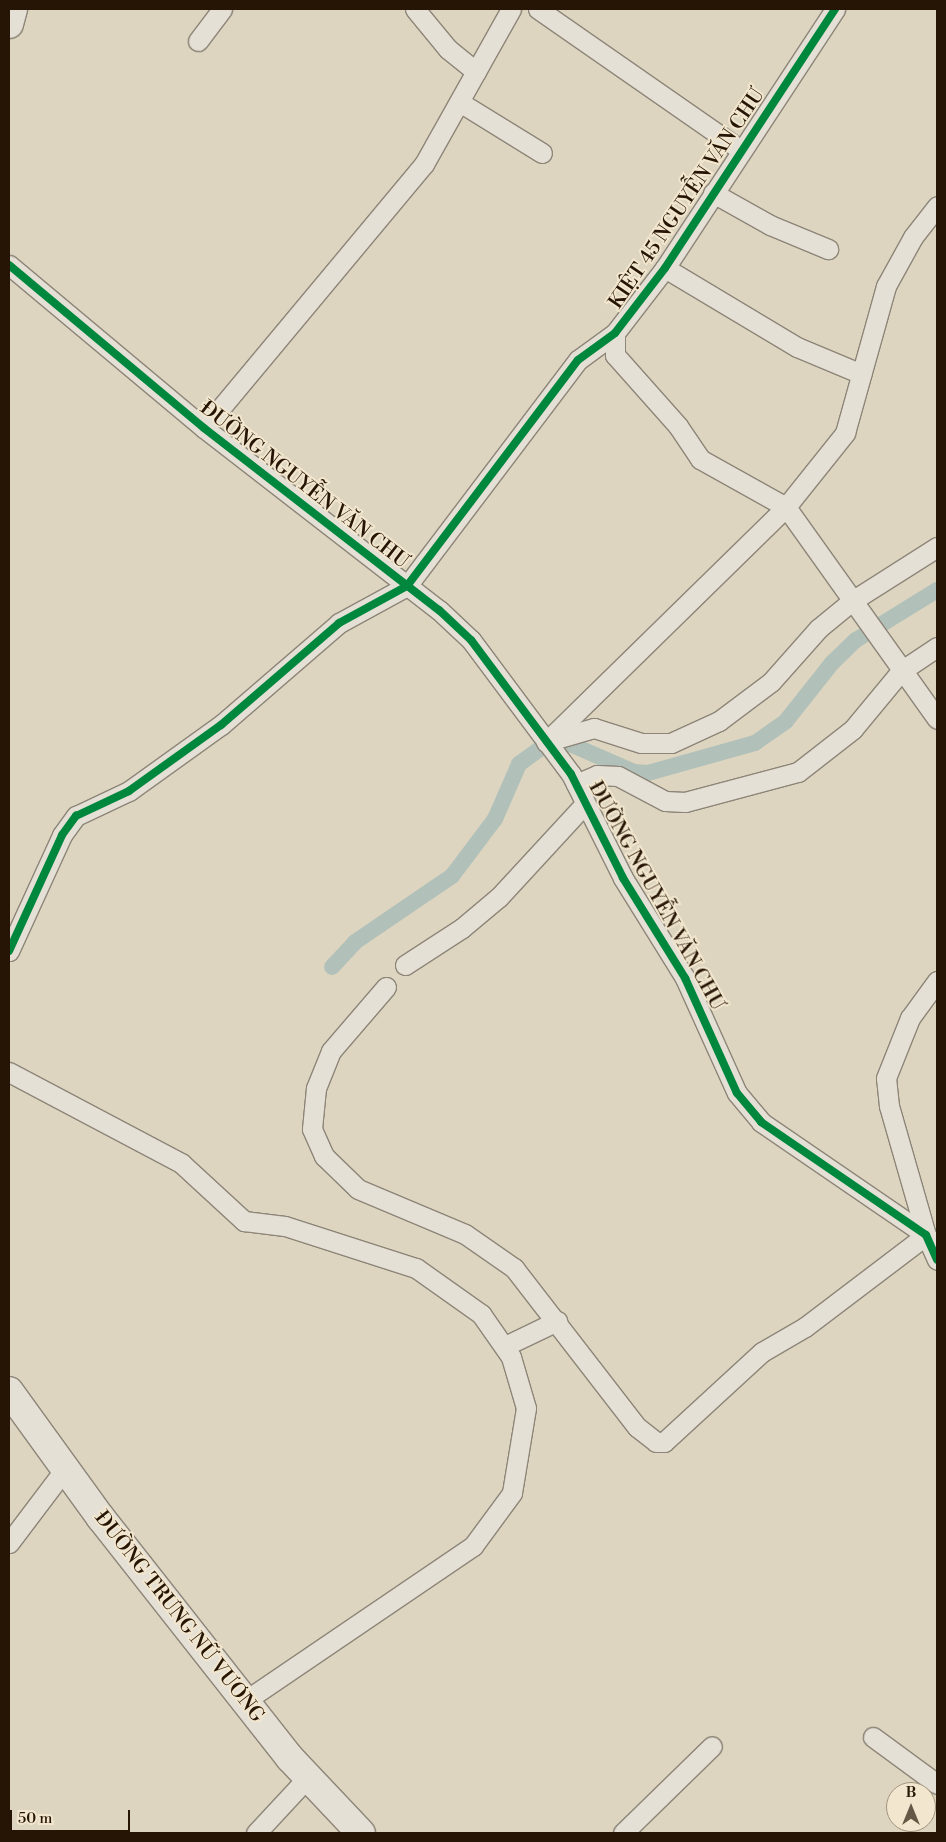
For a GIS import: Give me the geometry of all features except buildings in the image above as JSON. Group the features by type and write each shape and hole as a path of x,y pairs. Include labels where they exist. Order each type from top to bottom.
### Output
{"street":[{"path":"9,24 13,9"},
{"path":"198,41 222,9"},
{"path":"414,9 448,49 476,72"},
{"path":"204,428 406,188 461,103 511,9"},
{"path":"538,9 742,150"},
{"name":"KIỆT 45 NGUYỄN VĂN CHƯ","path":"406,586 578,360 615,333 665,268 835,9"},
{"path":"461,103 542,153"},
{"path":"713,193 770,225 828,249"},
{"path":"551,747 786,507 845,433 886,286 912,236 937,206"},
{"name":"ĐƯỜNG NGUYỄN VĂN CHƯ","path":"9,265 204,428 406,586 471,640 574,779 584,804 684,978 737,1093 761,1122 926,1235"},
{"path":"665,268 797,347 862,374"},
{"path":"615,333 615,354 700,459 786,507 900,671 937,719"},
{"path":"551,747 594,728 641,743 671,743 719,721 771,682 819,628 853,602 937,547"},
{"path":"9,951 62,835 76,816 129,791 221,725 339,622 406,586"},
{"path":"574,779 597,775 618,776 675,803 785,776 811,765 845,736 900,671 937,647"},
{"path":"405,965 486,908 584,804"},
{"path":"937,981 910,1018 886,1078 889,1106 926,1235 937,1260"},
{"path":"386,987 331,1050 312,1114 318,1144 333,1168 358,1189 465,1234 514,1268 551,1324 637,1427 656,1442 664,1442 762,1352 805,1327 926,1235"},
{"path":"9,1072 181,1163 244,1221 285,1226 416,1268 472,1306 511,1344 526,1408 512,1493 473,1546 245,1701"},
{"path":"511,1344 551,1324"},
{"name":"ĐƯỜNG TRƯNG NỮ VƯƠNG","path":"9,1391 65,1469 245,1701 308,1777 361,1833"},
{"path":"9,1542 65,1469"},
{"path":"873,1737 937,1784"},
{"path":"623,1833 712,1746"},
{"path":"256,1833 308,1777"}],"waterway":[{"path":"332,967 355,942 452,876 495,819 519,764 541,748 570,744 634,772 648,773 755,743 786,721 832,663 856,640 937,590"}],"cycle path":[{"path":"9,951 62,835 76,816 129,791 221,725 339,623 407,586 578,360 615,333 665,268 835,9"},
{"path":"9,265 204,428 439,610 471,640 571,774 623,878 685,978 737,1093 761,1122 926,1235 937,1260"}]}
